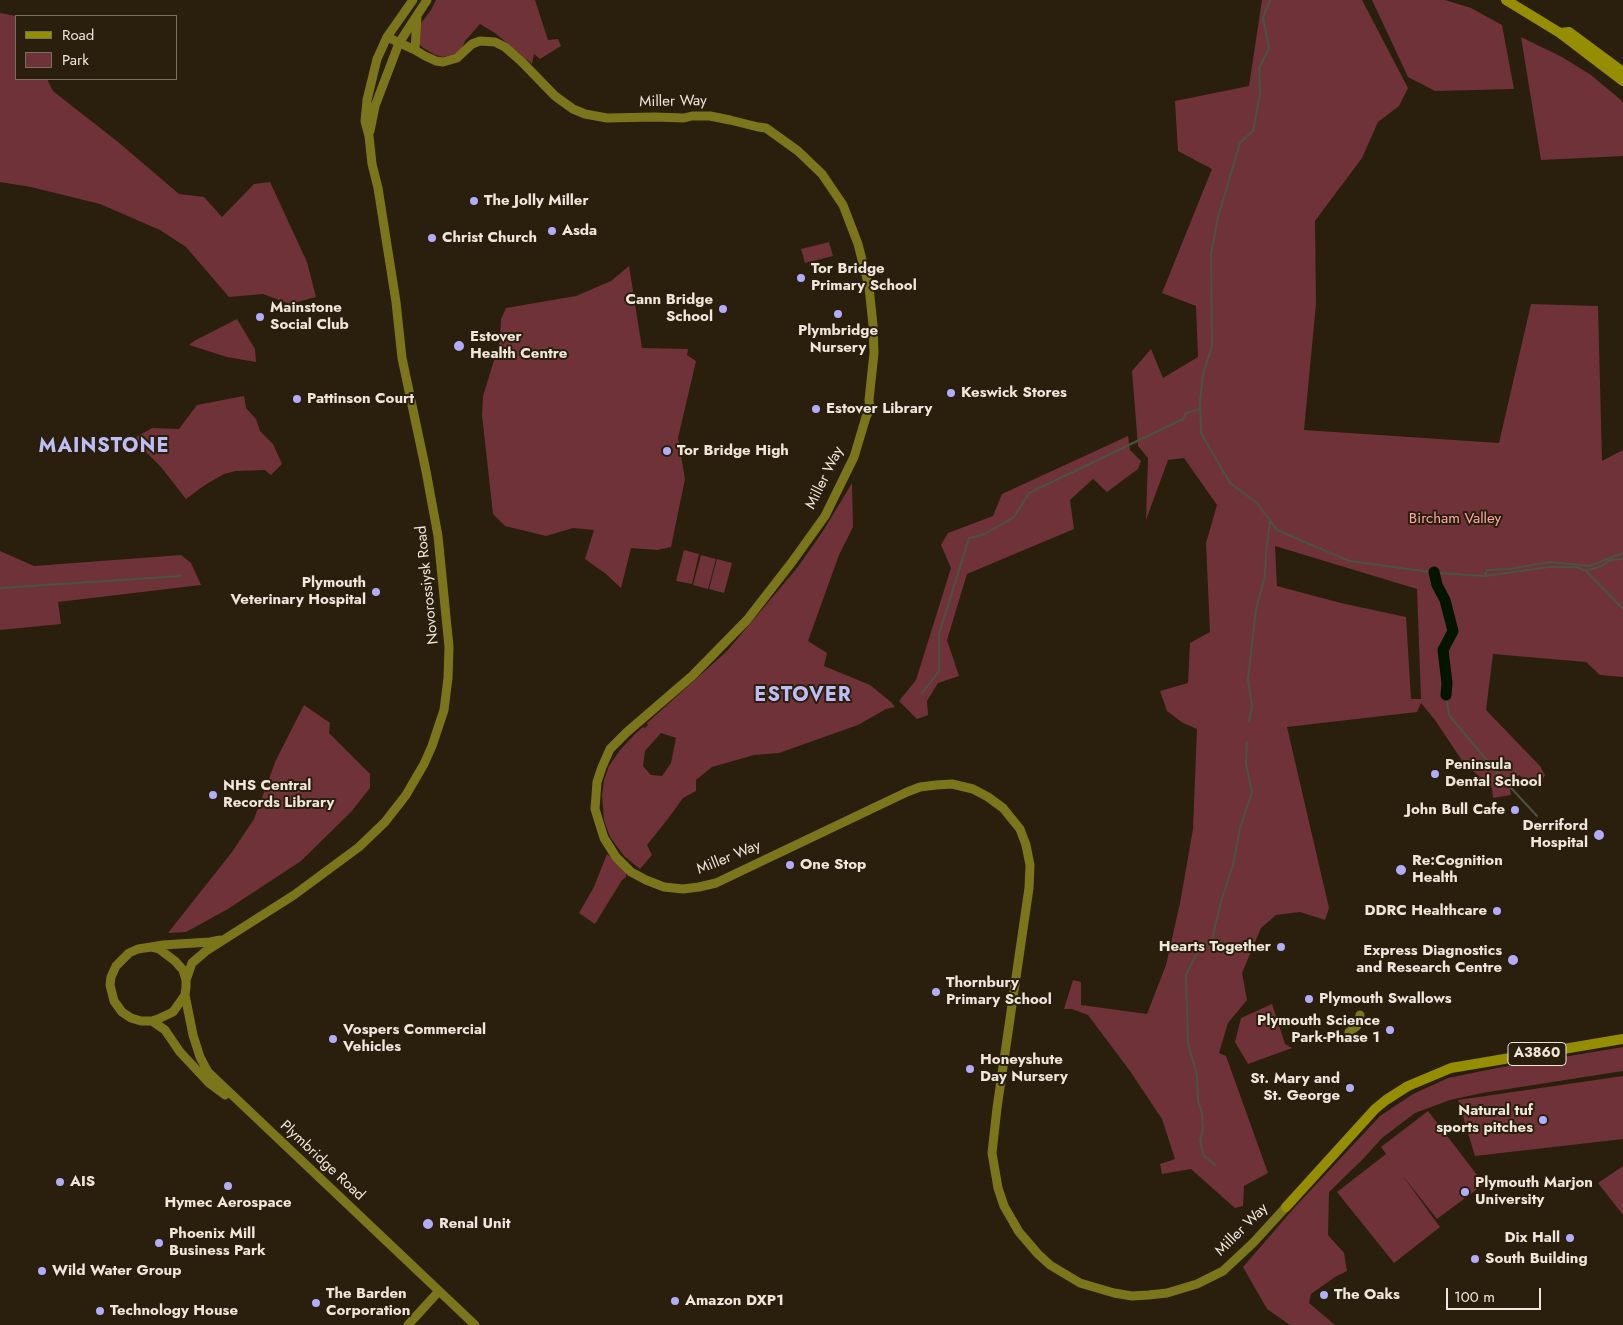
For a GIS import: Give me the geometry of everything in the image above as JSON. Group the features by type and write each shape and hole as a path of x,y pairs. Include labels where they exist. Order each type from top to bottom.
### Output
{"main road":[{"path":"1506,0 1560,32 1623,81"},
{"path":"1560,32 1569,32 1623,72"},
{"name":"Miller Way","path":"1286,1207 1375,1109 1408,1086 1451,1068 1623,1039"}],"street":[{"name":"Novorossiysk Road","path":"186,980 192,963 206,951 294,896 359,847 385,822 406,795 424,764 444,710 449,654 438,536 402,358 396,302 366,121 367,100 377,59 387,37 419,4"},
{"name":"Novorossiysk Road","path":"369,136 375,106 399,43 419,4"},
{"path":"415,50 419,4"},
{"name":"Miller Way","path":"387,37 436,61 443,62 457,58 472,44 480,41 495,42 521,61 565,104 573,109 595,116 624,118 710,116 758,128 766,128 809,160 822,174 843,205 864,265 871,306 874,353 869,400 870,409 854,457 825,516 747,620 692,676 610,749 597,782 595,809 604,838 616,857 631,872 659,885 683,889 699,887 723,880 920,787 952,784 973,789 988,797 1002,808 1020,830 1026,845 1030,865 1029,888 992,1153 998,1188 1004,1206 1020,1232 1050,1265 1080,1283 1114,1293 1149,1296 1190,1287 1223,1270 1244,1252 1286,1207"},
{"name":"Novorossiysk Road","path":"151,947 225,939"},
{"path":"151,947 176,961 186,980 185,995 173,1012 152,1021 131,1018 122,1012 114,1001 110,986 112,972 122,959 138,949 151,947"},
{"name":"Plymbridge Road","path":"185,995 193,1035 200,1057 208,1072 437,1293 467,1325"},
{"path":"1349,1032 1357,1026 1360,1015"},
{"name":"Plymbridge Road","path":"152,1021 165,1030 180,1052 210,1083 282,1147 437,1293 475,1325"},
{"path":"408,1325 437,1293"}],"green space":[{"path":"436,0 535,0 548,40 558,39 561,46 540,59 534,54 532,64 495,33 480,24 465,41 461,51 443,57 435,55 422,47 416,40 419,26"},
{"name":"Bircham Valley","path":"1262,0 1362,0 1408,88 1399,106 1378,122 1362,158 1315,221 1316,304 1304,430 1499,443 1531,304 1598,306 1602,461 1623,450 1623,677 1600,675 1586,662 1493,654 1486,710 1540,766 1545,775 1542,781 1539,781 1534,778 1524,779 1519,775 1509,781 1511,795 1493,798 1492,788 1463,762 1435,720 1421,703 1417,712 1287,727 1329,908 1325,920 1300,912 1276,915 1261,928 1242,973 1247,1000 1228,1023 1219,1053 1226,1056 1268,1173 1244,1186 1243,1206 1235,1208 1191,1169 1162,1174 1160,1164 1175,1159 1162,1119 1130,1071 1088,1015 1072,1009 1064,1009 1073,980 1081,982 1081,1005 1147,1014 1166,965 1180,903 1193,829 1197,729 1183,723 1167,711 1160,691 1188,683 1190,643 1210,632 1206,543 1217,505 1184,458 1168,460 1146,520 1148,458 1138,446 1132,371 1151,349 1163,378 1198,357 1196,306 1162,293 1212,169 1178,151 1175,101 1249,86","holes":["1275,546 1417,589 1421,699 1411,699 1406,617 1341,603 1277,586"]},
{"path":"1372,0 1445,0 1471,8 1502,25 1514,89 1435,91 1408,77"},
{"path":"0,13 15,16 15,80 48,80 53,91 118,142 179,194 204,197 222,217 254,184 270,182 307,262 316,297 290,304 263,294 229,297 186,247 160,230 100,204 31,187 0,182"},
{"path":"1521,37 1562,57 1591,75 1621,100 1623,103 1623,156 1541,160"},
{"path":"829,242 833,256 805,263 801,249"},
{"path":"629,266 642,348 688,349 687,355 696,361 678,438 685,479 671,547 657,550 631,548 621,588 585,559 594,530 573,528 546,536 505,526 493,514 482,415 483,396 500,341 501,319 506,308 576,296 611,281"},
{"path":"237,319 255,349 256,362 227,357 189,345 194,341"},
{"path":"244,396 246,408 256,419 260,431 273,444 282,464 271,475 265,470 236,471 224,474 186,499 161,467 133,439 152,428 179,429 197,405"},
{"path":"1128,436 1130,450 1141,461 1138,469 1107,492 1093,479 1070,500 1074,529 967,574 947,640 959,676 938,683 927,701 928,715 917,719 899,701 916,680 951,568 941,545 948,533 993,516 1002,494"},
{"path":"852,483 853,527 839,555 808,641 827,653 824,666 870,685 895,707 886,709 858,725 779,753 754,755 712,767 696,780 696,791 683,798 647,845 652,855 640,869 624,856 610,837 604,820 602,795 604,780 609,766 620,750 636,733 643,727 645,728 648,725 647,723 727,651 797,568 823,531","holes":["661,733 676,738 671,763 662,776 651,775 643,766 645,751"]},
{"path":"684,550 699,554 692,584 676,581"},
{"path":"0,551 34,566 181,555 191,563 201,585 58,602 61,624 0,630"},
{"path":"701,555 716,559 708,589 693,585"},
{"path":"717,559 732,563 724,593 709,589"},
{"path":"304,705 330,723 329,733 370,774 370,788 351,812 301,861 228,909 186,932 168,933 232,852 254,819 276,760"},
{"path":"607,854 626,871 626,877 622,880 595,924 579,913 594,887"},
{"path":"1272,1004 1285,1044 1292,1048 1248,1064 1235,1042 1241,1018"},
{"path":"1623,1047 1623,1071 1482,1093 1450,1100 1415,1113 1382,1138 1329,1192 1328,1235 1344,1253 1347,1271 1311,1294 1309,1303 1335,1325 1290,1325 1267,1309 1243,1267 1294,1208 1380,1116 1413,1094 1448,1078"},
{"name":"Natural tuf sports pitches","path":"1623,1076 1623,1139 1475,1156 1458,1100"},
{"path":"1428,1111 1484,1184 1437,1219 1402,1175 1440,1227 1394,1263 1337,1192 1386,1154 1381,1147"},
{"path":"1623,1166 1623,1215 1598,1183"}],"waterway":[{"path":"1270,0 1263,18 1269,48 1259,68 1260,94 1253,131 1240,143 1218,217 1211,254 1212,346 1203,374 1200,401 1201,433 1230,483 1257,503 1277,530 1349,561 1438,573 1485,576 1487,570 1509,569 1549,562 1589,566 1623,553"},
{"path":"922,693 939,671 939,634 969,538 985,534 1014,517 1029,493 1183,419 1186,413 1200,409"},
{"path":"1249,721 1252,707 1248,679 1256,609 1265,576 1270,521"},
{"path":"1585,571 1602,566 1610,560 1623,559"},
{"path":"1485,576 1549,567 1577,567 1586,571 1623,609"},
{"path":"1434,572 1437,585 1445,600 1453,631 1443,650 1447,683 1446,695"},
{"path":"0,588 181,576"},
{"path":"1446,695 1449,715 1500,776 1537,816"},
{"path":"1215,1165 1204,1156 1200,1141 1203,1129 1202,1113 1198,1101 1197,1075 1188,1044 1186,975 1196,955 1212,939 1233,865 1240,828 1252,792 1246,764 1247,742"}],"place":[{"name":"The Jolly Miller","path":"474,201"},
{"name":"Asda","path":"552,231"},
{"name":"Christ Church","path":"432,238"},
{"name":"Tor Bridge Primary School","path":"801,278"},
{"name":"Cann Bridge School","path":"723,309"},
{"name":"Plymbridge Nursery","path":"838,314"},
{"name":"Mainstone Social Club","path":"260,317"},
{"name":"Estover Health Centre","path":"459,346"},
{"name":"Keswick Stores","path":"951,393"},
{"name":"Pattinson Court","path":"297,399"},
{"name":"Estover Library","path":"816,409"},
{"name":"Tor Bridge High","path":"667,451"},
{"name":"Plymouth Veterinary Hospital","path":"376,592"},
{"name":"Peninsula Dental School","path":"1435,774"},
{"name":"NHS Central Records Library","path":"213,795"},
{"name":"John Bull Cafe","path":"1515,810"},
{"name":"Derriford Hospital","path":"1599,835"},
{"name":"One Stop","path":"790,865"},
{"name":"Re:Cognition Health","path":"1401,870"},
{"name":"DDRC Healthcare","path":"1497,911"},
{"name":"Hearts Together","path":"1281,947"},
{"name":"Express Diagnostics and Research Centre","path":"1513,960"},
{"name":"Thornbury Primary School","path":"936,992"},
{"name":"Plymouth Swallows","path":"1309,999"},
{"name":"Plymouth Science Park-Phase 1","path":"1390,1030"},
{"name":"Vospers Commercial Vehicles","path":"333,1039"},
{"name":"Honeyshute Day Nursery","path":"970,1069"},
{"name":"St. Mary and St. George","path":"1350,1088"},
{"name":"Natural tuf sports pitches","path":"1543,1120"},
{"name":"AIS","path":"60,1182"},
{"name":"Hymec Aerospace","path":"228,1186"},
{"name":"Plymouth Marjon University","path":"1465,1192"},
{"name":"Renal Unit","path":"428,1224"},
{"name":"Dix Hall","path":"1570,1238"},
{"name":"Phoenix Mill Business Park","path":"159,1243"},
{"name":"South Building","path":"1475,1259"},
{"name":"Wild Water Group","path":"42,1271"},
{"name":"The Oaks","path":"1324,1295"},
{"name":"Amazon DXP1","path":"675,1301"},
{"name":"The Barden Corporation","path":"316,1303"},
{"name":"Technology House","path":"100,1311"}],"district":[{"name":"MAINSTONE","path":"104,447"},
{"name":"ESTOVER","path":"803,696"}]}
